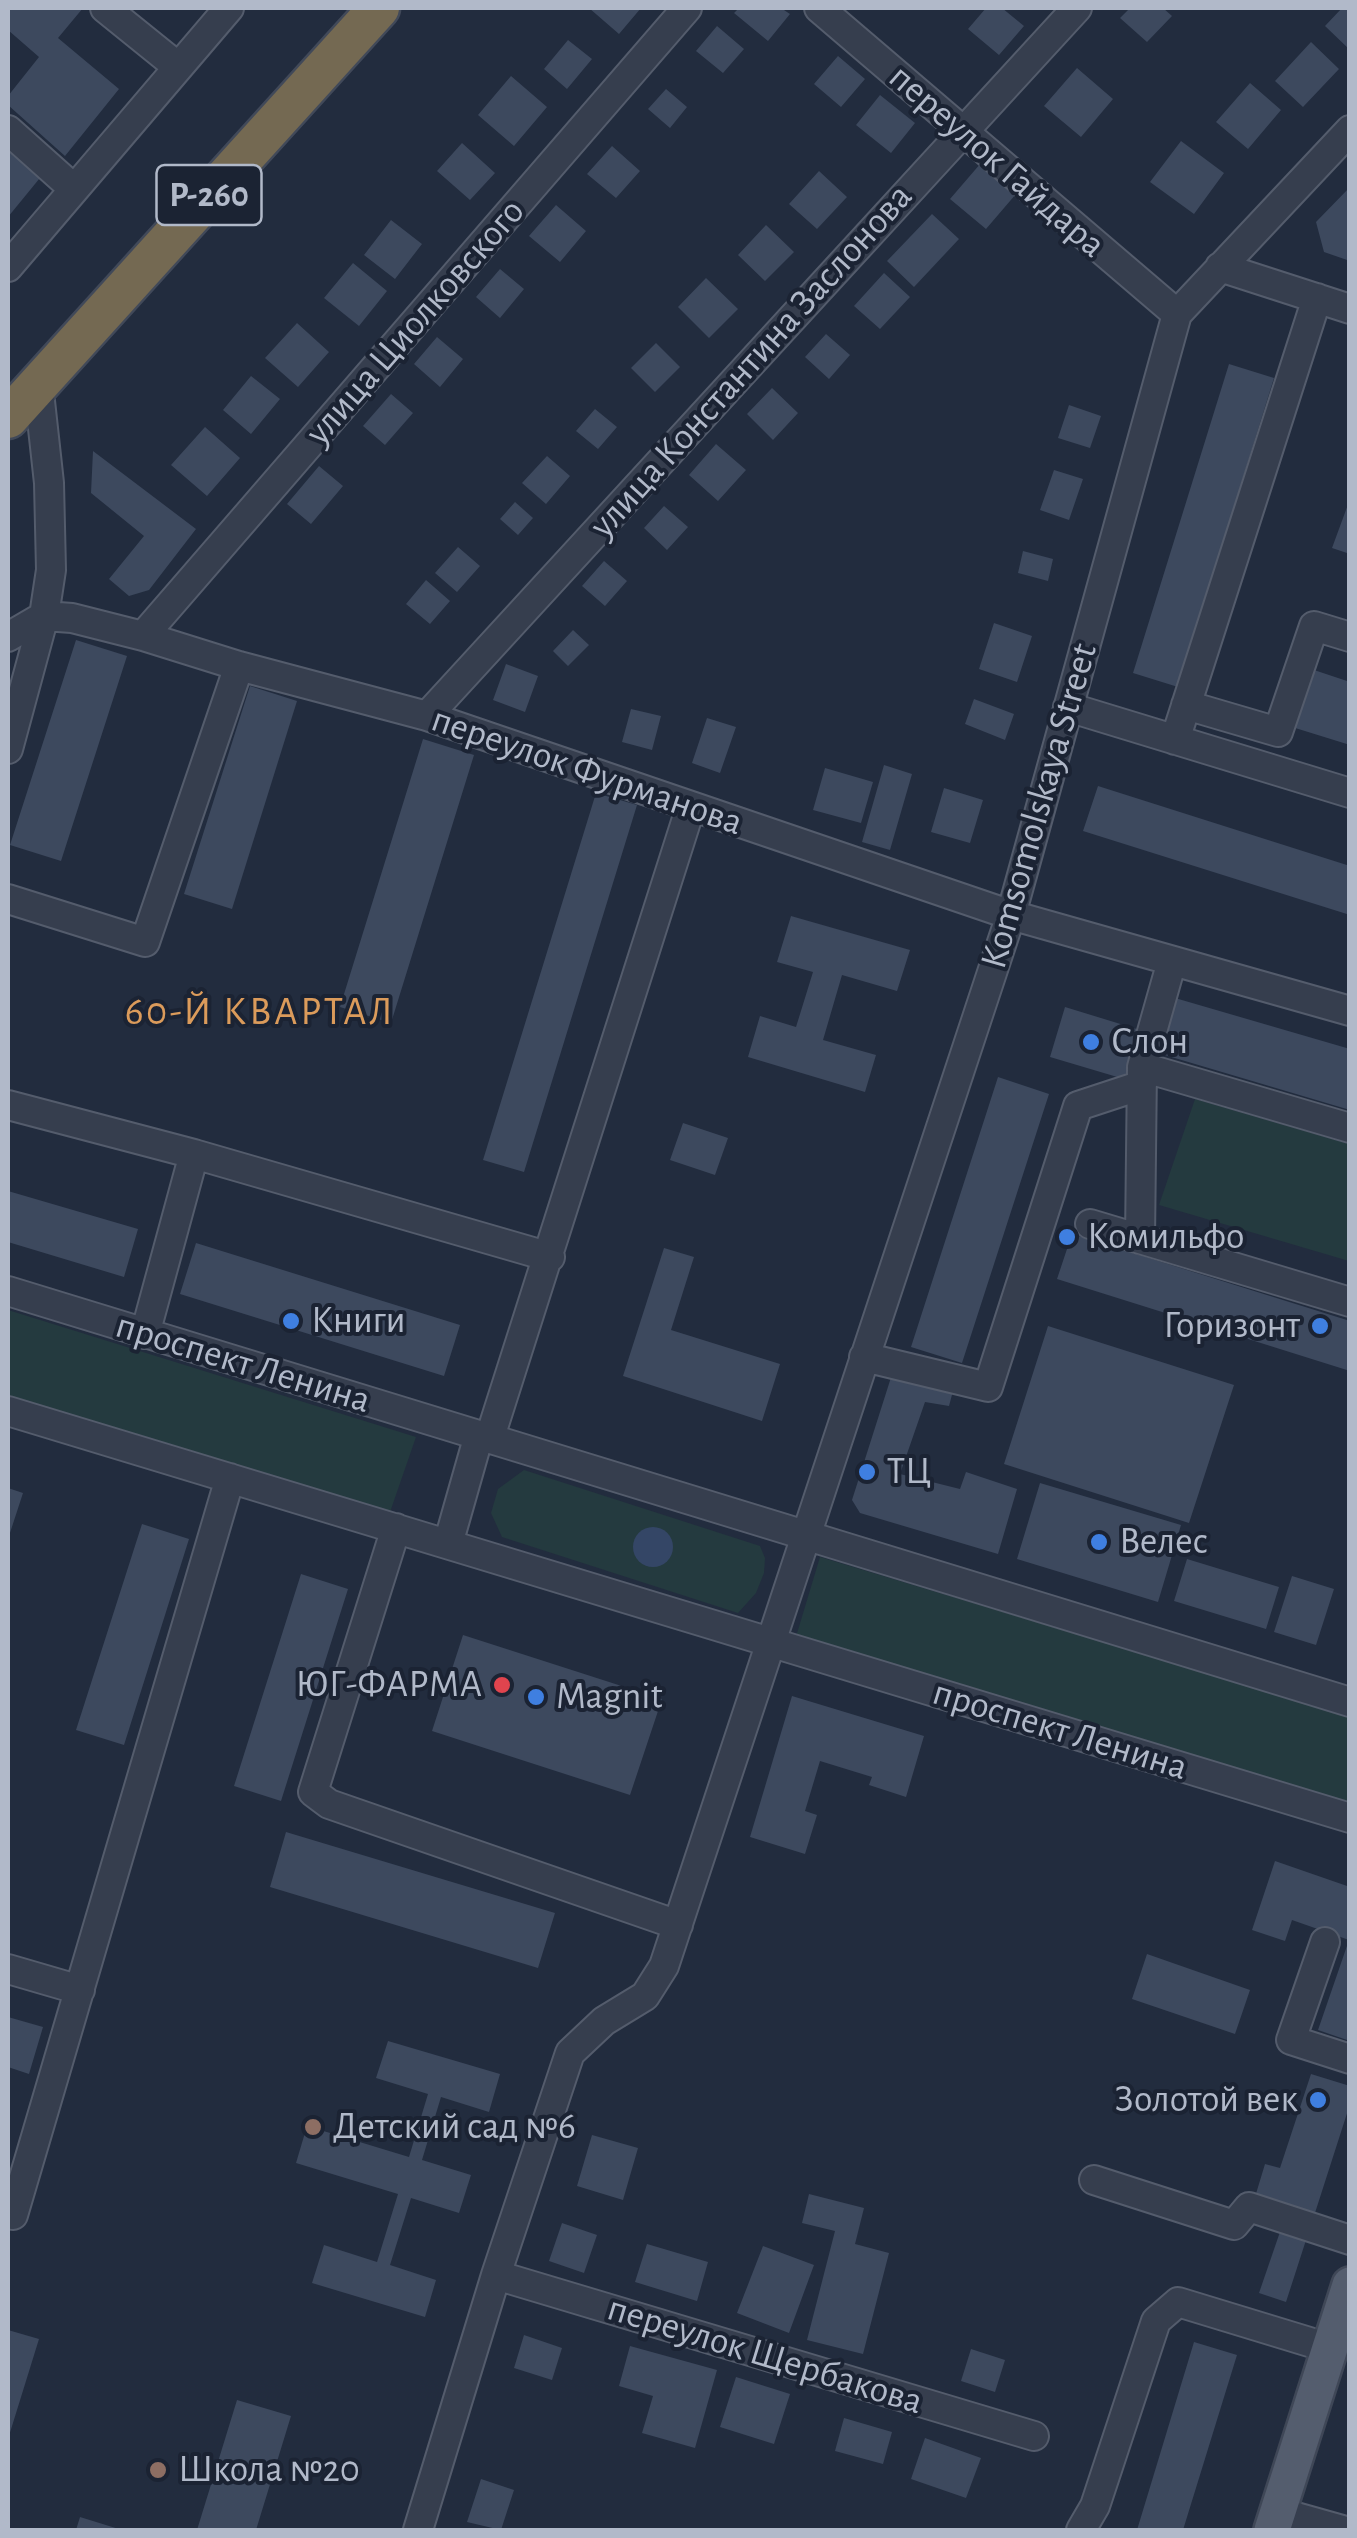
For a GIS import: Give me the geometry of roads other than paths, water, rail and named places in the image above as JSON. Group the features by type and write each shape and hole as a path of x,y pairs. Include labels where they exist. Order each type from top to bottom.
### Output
{"highway":[{"name":"Р-260","path":"8,418 379,8"}],"main road":[{"path":"1275,2521 1350,2285"}],"street":[{"path":"105,8 178,67"},
{"path":"8,268 229,8"},
{"name":"улица Циолковского","path":"143,636 688,8"},
{"name":"переулок Гайдара","path":"819,8 1176,314"},
{"name":"улица Константина Заслонова","path":"427,716 1077,8"},
{"path":"8,130 74,189"},
{"name":"Komsomolskaya Street","path":"806,1533 1011,915 1176,314 1350,130"},
{"path":"1220,267 1350,308"},
{"path":"1176,740 1317,298"},
{"path":"8,749 44,616 51,570 49,483 38,383"},
{"path":"8,638 44,616"},
{"name":"переулок Фурманова","path":"44,616 72,618 143,636 427,716 1011,915 1350,1010"},
{"path":"1186,705 1278,732 1314,626 1350,637"},
{"path":"8,899 145,942 239,666"},
{"path":"1068,707 1350,793"},
{"path":"448,1544 550,1257 692,806"},
{"path":"1140,1239 1142,1076 1172,960"},
{"path":"864,1357 988,1388 1078,1106 1142,1076 1350,1128"},
{"path":"8,1104 550,1257"},
{"path":"145,1334 194,1154"},
{"path":"1090,1224 1350,1302"},
{"name":"проспект Ленина","path":"8,1291 1350,1702"},
{"name":"проспект Ленина","path":"8,1410 1350,1818"},
{"path":"14,2215 230,1478"},
{"path":"396,1528 314,1792 329,1804 678,1924"},
{"path":"418,2530 496,2275 570,2053 604,2021 645,1996 664,1966 806,1533"},
{"path":"1325,1942 1290,2040 1350,2059"},
{"path":"8,1969 80,1990"},
{"path":"1094,2180 1234,2224 1249,2207 1350,2240"},
{"name":"переулок Щербакова","path":"496,2275 1034,2436"},
{"path":"1081,2530 1095,2506 1156,2321 1178,2302 1329,2348"},
{"path":"1275,2521 1342,2530"}],"water":[{"path":"653,1527 667,1533 673,1547 667,1561 653,1567 639,1561 633,1547 639,1533"}],"place":[{"name":"Слон","path":"1091,1042"},
{"name":"Комильфо","path":"1067,1237"},
{"name":"Книги","path":"291,1321"},
{"name":"Горизонт","path":"1320,1326"},
{"name":"ТЦ","path":"867,1472"},
{"name":"Велес","path":"1099,1542"},
{"name":"ЮГ-ФАРМА","path":"502,1685"},
{"name":"Magnit","path":"536,1697"},
{"name":"Золотой век","path":"1318,2100"},
{"name":"Детский сад №6","path":"313,2127"},
{"name":"Школа №20","path":"158,2470"}],"district":[{"name":"60-Й КВАРТАЛ","path":"260,1012"}]}
